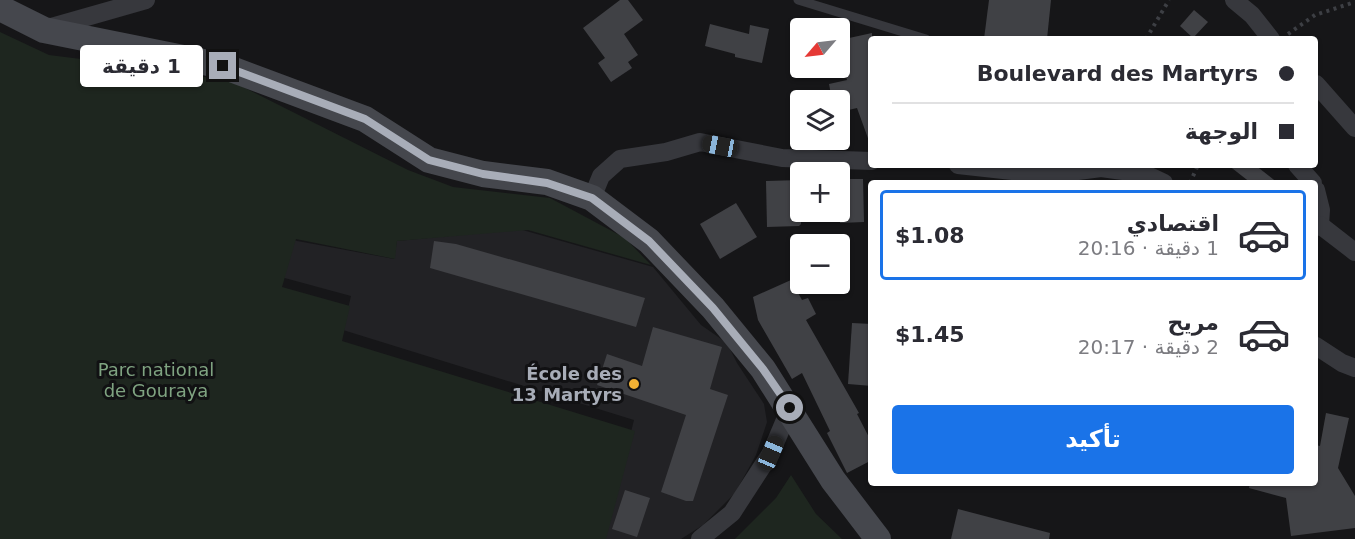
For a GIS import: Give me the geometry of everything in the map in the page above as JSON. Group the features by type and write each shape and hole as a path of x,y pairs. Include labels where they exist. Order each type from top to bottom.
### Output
{"main road":[{"path":"0,8 44,30 223,66 365,119 429,160 483,174 547,183 592,198 649,241 713,308 763,369 790,408 833,480 878,539"}],"street":[{"path":"44,30 146,0"},
{"path":"1234,0 1252,15 1269,36"},
{"path":"1318,86 1355,128"},
{"path":"592,198 601,176 620,159 666,152 700,142 782,158 868,161"},
{"path":"985,168 1047,175 1101,168 1144,174 1157,180"},
{"path":"1300,168 1311,180"},
{"path":"1318,198 1321,210 1318,226 1355,252"},
{"path":"1318,347 1342,363 1355,368"},
{"path":"700,539 732,513 771,453 790,408"}],"lane":[{"path":"798,0 916,36"}],"path":[{"path":"1148,36 1169,0"},
{"path":"1284,36 1315,15 1355,2"}],"shaded area":[{"name":"École des 13 Martyrs","path":"519,229 653,267 701,325 727,343 737,363 764,404 767,422 756,455 735,493 703,525 681,539 604,539 634,420 343,330 351,296 281,277 292,240 394,259 397,241"}],"green space":[{"name":"Parc national de Gouraya","path":"0,32 49,55 169,70 235,83 408,170 453,187 550,198 625,238 651,265 528,230 397,241 395,259 296,239 282,287 350,306 342,341 635,431 606,539 0,539"},
{"path":"791,475 816,514 842,539 735,539 776,498"}],"building":[{"path":"620,0 628,0 643,20 624,34 638,55 628,62 632,68 611,82 598,63 605,58 583,28"},
{"path":"989,0 1051,0 1047,36 984,36"},
{"path":"1194,10 1208,22 1195,36 1191,36 1180,26"},
{"path":"710,24 749,34 750,25 769,29 762,63 735,57 735,54 705,46"},
{"path":"872,33 872,36 868,36 868,138 857,108 850,110 850,90 830,90 829,84 847,80 846,78 850,78 850,38"},
{"path":"1232,168 1259,168 1274,180 1247,180"},
{"path":"850,179 863,179 864,222 840,223 850,222"},
{"path":"790,180 790,222 801,222 799,226 767,227 766,181"},
{"path":"736,203 757,237 720,259 700,224"},
{"path":"434,241 456,244 645,298 636,327 430,268"},
{"path":"790,280 790,294 799,294 802,300 808,298 816,314 806,320 859,413 857,414 868,435 868,462 847,473 827,433 830,431 802,373 792,379 758,320 753,297"},
{"path":"852,323 868,324 868,386 848,384"},
{"path":"653,327 722,347 710,389 728,395 693,501 686,501 661,492 686,415 597,385 607,354 642,366"},
{"path":"1326,413 1349,418 1338,468 1355,496 1355,528 1291,536 1286,498 1249,488 1249,486 1318,486 1318,446 1320,446"},
{"path":"625,490 650,498 637,537 612,529"},
{"path":"958,509 1050,533 1049,539 951,539"}],"place":[{"name":"École des 13 Martyrs","path":"634,384"}],"route":[{"path":"223,66 365,119 429,160 483,174 547,183 592,198 649,241 713,308 763,369 790,408"}]}
